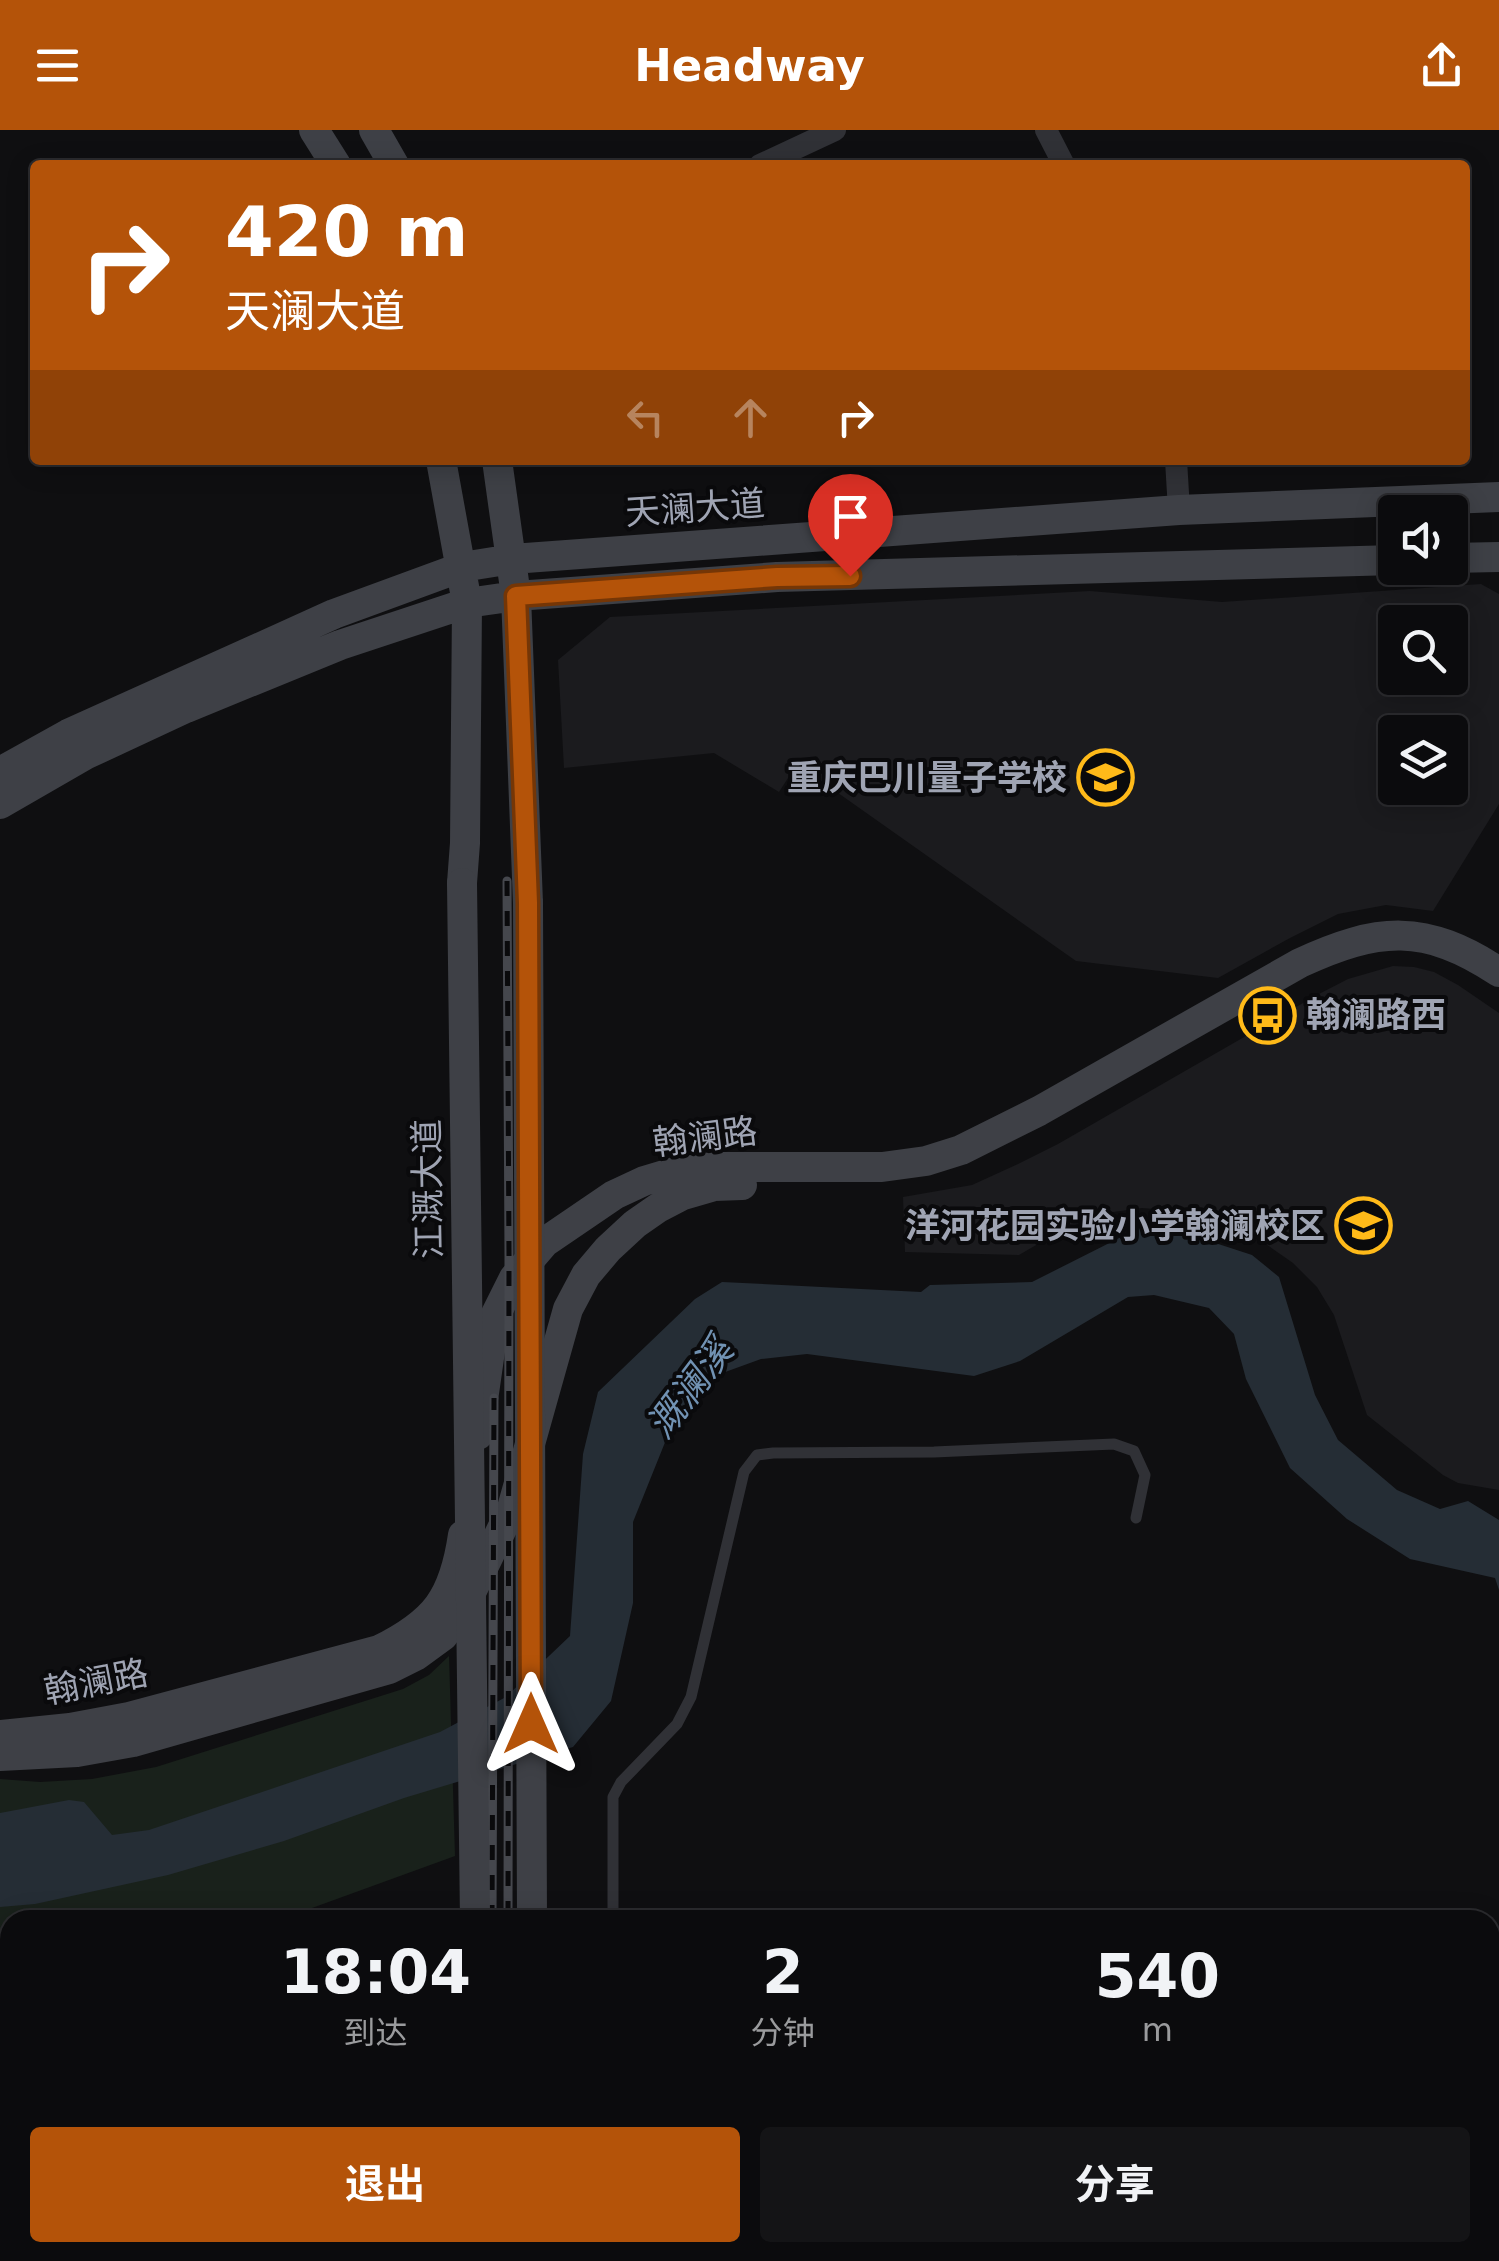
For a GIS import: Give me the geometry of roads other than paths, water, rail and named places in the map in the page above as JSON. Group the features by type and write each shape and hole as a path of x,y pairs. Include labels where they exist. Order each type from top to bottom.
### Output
{"street":[{"path":"314,130 333,160"},
{"path":"374,130 391,160"},
{"path":"771,160 835,130"},
{"path":"1046,130 1061,160"},
{"name":"江溉大道","path":"442,465 467,603 462,883 475,1910"},
{"path":"497,465 516,596 528,903 532,1910"},
{"path":"1176,465 1179,510"},
{"name":"天澜大道","path":"0,772 68,734 218,665 334,614 462,567 512,559 1179,510 1499,496"},
{"path":"1468,558 1499,557"},
{"path":"0,804 85,755 186,708 340,646 467,603 777,577 1378,560"},
{"name":"翰澜路","path":"0,1735 70,1728 186,1702 379,1650 426,1622 447,1595 459,1566 496,1316 514,1278 546,1242 614,1195 644,1180 711,1166 882,1166 961,1150 1039,1111 1300,964 1335,947 1364,939 1397,934 1428,938 1459,948 1499,972"},
{"name":"翰澜路","path":"0,1756 77,1752 133,1742 389,1669 442,1636 464,1607 512,1508 568,1309 586,1274 622,1236 683,1194 714,1186 884,1183 932,1176 969,1165 1048,1126 1309,976 1368,953 1396,948 1422,952 1472,973 1499,990"}],"lane":[{"path":"613,1910 613,1797 621,1782 676,1724 691,1698 744,1472 757,1455 1114,1444 1134,1452 1145,1476 1136,1518"}],"water":[{"name":"溉澜溪","path":"1151,1222 1252,1255 1279,1277 1315,1395 1338,1440 1397,1490 1440,1509 1468,1501 1499,1520 1499,1590 1495,1578 1410,1559 1347,1519 1290,1468 1246,1379 1234,1334 1209,1308 1154,1295 1128,1297 1020,1361 974,1376 807,1354 761,1359 717,1375 676,1415 633,1522 633,1603 611,1701 573,1747 168,1875 35,1904 0,1907 0,1813 69,1800 84,1802 112,1835 149,1830 440,1732 506,1697 570,1636 583,1454 598,1392 695,1299 722,1282 921,1292 930,1285 1032,1282"}],"railway":[{"path":"507,881 508,1910"},
{"path":"492,1910 494,1398"}],"place":[{"name":"重庆巴川量子学校","path":"1106,778"},
{"name":"翰澜路西","path":"1267,1015"},
{"name":"洋河花园实验小学翰澜校区","path":"1364,1226"}]}
